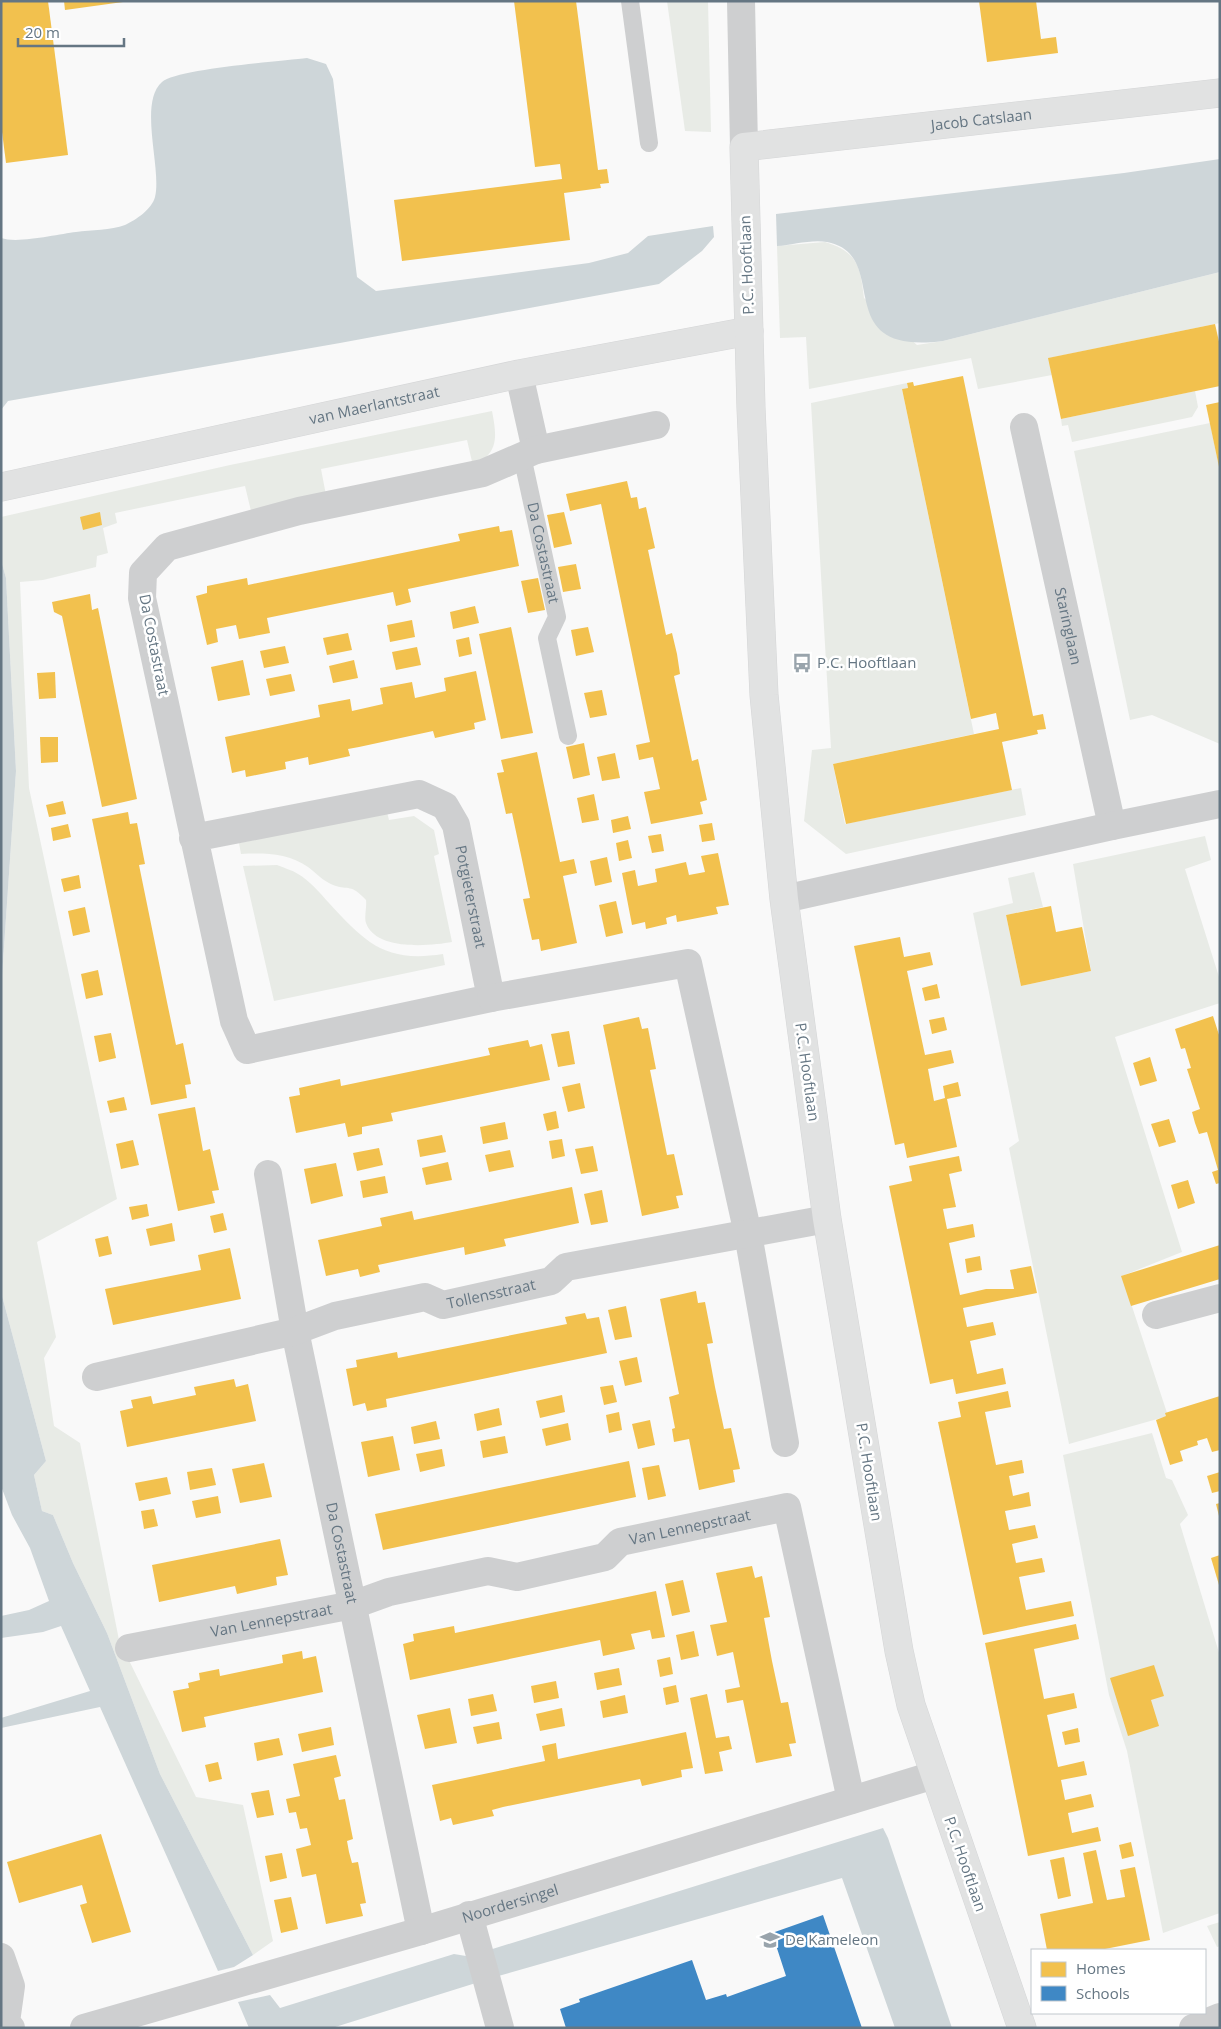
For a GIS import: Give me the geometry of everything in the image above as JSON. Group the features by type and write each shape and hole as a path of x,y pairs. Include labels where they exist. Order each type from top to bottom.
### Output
{"street":[{"name":"P.C. Hooftlaan","path":"740,1 751,408 764,695 784,899 827,1219 899,1651 911,1705 1022,2028"},
{"name":"Jacob Catslaan","path":"744,147 1220,93"},
{"name":"van Maerlantstraat","path":"1,487 519,374 750,331"},
{"name":"Da Costastraat","path":"519,374 529,453"},
{"name":"Da Costastraat","path":"491,998 247,1050 234,1021 193,838 142,598 143,573 167,547 299,511 483,473 529,453 656,425"},
{"name":"Staringlaan","path":"1024,427 1112,826"},
{"name":"Potgieterstraat","path":"193,838 419,794 445,806 456,825 491,998"},
{"path":"784,899 1220,804"},
{"path":"491,998 688,963 748,1234 785,1443"},
{"name":"Da Costastraat","path":"268,1174 296,1331 421,1930"},
{"name":"Tollensstraat","path":"96,1377 296,1331 335,1316 425,1297 443,1306 550,1281 566,1267 827,1219"},
{"path":"1156,1315 1220,1298"},
{"name":"Van Lennepstraat","path":"129,1648 353,1605 390,1592 488,1572 517,1577 606,1557 620,1542 787,1507 851,1800"},
{"name":"Noordersingel","path":"84,2028 421,1930 472,1925 851,1800 934,1775"},
{"path":"472,1925 500,2028"},
{"path":"1,1957 11,1986 6,2022 11,2028"},
{"path":"1193,2028 1220,2017"}],"lane":[{"path":"630,1 649,143"},
{"name":"Da Costastraat","path":"529,453 557,617 547,638 568,736"}],"shaded area":[{"path":"667,1 708,1 711,132 685,131"},
{"path":"307,58 326,64 333,79 357,277 376,291 589,263 628,253 648,236 713,226 714,237 702,251 659,284 340,343 8,401 1,410 1,238 17,240 114,228 129,223 147,210 155,197 156,185 151,120 152,105 155,92 162,82 171,77 207,69"},
{"path":"1220,159 1220,272 943,341 907,342 885,334 873,320 866,302 857,265 846,251 821,241 777,246 776,214 1124,173"},
{"path":"825,242 844,250 851,256 859,269 864,298 917,345 943,341 1220,272 1220,323 1049,358 1052,375 978,389 971,358 809,389 806,337 780,338 777,246"},
{"path":"907,383 908,388 902,389 974,734 833,764 845,824 1021,788 1026,815 846,854 804,821 812,750 831,748 811,403"},
{"path":"1195,391 1198,407 1192,417 1072,442 1068,425 1062,426 1061,419"},
{"path":"492,411 495,436 492,450 488,456 473,466 467,440 321,469 326,495 251,511 245,486 115,513 117,523 103,528 108,553 97,556 96,567 43,580 20,582 29,788 117,1199 37,1242 56,1337 44,1358 54,1426 80,1443 119,1640 196,1797 243,1805 273,1941 253,1955 160,1774 107,1633 73,1563 53,1515 42,1511 34,1475 46,1461 1,1292 1,991 16,771 6,578 1,560 1,517 230,465"},
{"path":"1210,423 1220,472 1220,744 1152,715 1130,720 1074,451"},
{"path":"1,560 6,578 16,771 1,991"},
{"path":"387,812 389,820 414,816 434,830 439,854 434,856 452,942 418,945 392,942 381,938 372,932 366,923 366,900 356,891 329,883 300,862 284,856 241,854 239,843"},
{"path":"1205,836 1211,860 1185,869 1220,980 1220,1003 1115,1037 1182,1252 1122,1276 1168,1416 1069,1444 1009,1148 1019,1141 973,913 1013,903 1008,878 1034,872 1043,907 1006,915 1021,986 1091,971 1073,864"},
{"path":"277,865 293,871 306,880 354,929 378,947 406,955 443,954 445,965 274,1001 243,866"},
{"path":"1,1292 46,1461 34,1475 42,1511 53,1515 73,1563 107,1633 160,1774 253,1955 234,1967 218,1971 100,1707 1,1728 1,1718 90,1691 61,1626 43,1632 1,1638 1,1616 29,1610 49,1601 30,1548 12,1515 1,1486"},
{"path":"1152,1433 1166,1478 1172,1480 1188,1515 1180,1524 1220,1656 1220,1913 1163,1933 1127,1751 1109,1695 1063,1455"},
{"path":"883,1828 952,2028 895,2028 842,1878 495,1977 332,2028 249,2028 238,2002 270,1995 280,2008 454,1954 466,1956 486,1951"},
{"path":"1220,1922 1220,1946 1217,1947 1207,1926"}],"building: Homes":[{"path":"1,1 48,1 68,155 6,163 1,124"},
{"path":"64,1 122,1 123,2 65,10"},
{"path":"514,1 576,1 598,170 607,169 609,183 600,184 601,188 564,193 570,240 402,261 394,200 562,179 560,164 535,167"},
{"path":"979,1 1036,1 1041,39 1056,37 1058,53 987,62"},
{"path":"1215,324 1220,346 1220,386 1061,419 1048,358"},
{"path":"963,376 1033,716 1043,714 1046,729 1037,730 1038,734 1002,742 1012,790 846,824 833,764 999,729 996,713 971,719 902,389 908,388 907,383 913,382 914,386"},
{"path":"1220,402 1220,467 1219,467 1206,405"},
{"path":"627,481 631,498 637,497 639,509 646,507 655,548 648,550 666,635 672,633 677,654 680,674 674,676 692,761 698,759 707,800 700,802 703,814 651,824 644,792 660,789 653,757 639,760 636,745 650,742 601,504 570,511 566,494"},
{"path":"100,512 102,525 83,530 80,517"},
{"path":"564,512 572,544 554,548 547,515"},
{"path":"499,526 500,532 512,530 519,566 408,589 411,602 396,606 393,592 267,618 270,633 239,639 236,625 216,629 218,642 207,645 196,596 207,593 207,586 247,578 248,585 460,541 458,534"},
{"path":"576,564 581,589 563,592 558,567"},
{"path":"538,578 545,610 528,613 521,581"},
{"path":"90,594 92,610 98,608 137,799 102,807 62,616 54,612 52,602"},
{"path":"475,606 479,623 453,629 450,612"},
{"path":"412,620 415,637 390,642 387,625"},
{"path":"511,627 533,733 501,739 479,634"},
{"path":"588,627 594,652 576,656 571,630"},
{"path":"348,633 352,650 327,655 323,638"},
{"path":"469,637 472,654 459,657 456,640"},
{"path":"285,646 289,663 264,668 260,651"},
{"path":"417,647 421,665 396,670 392,652"},
{"path":"243,660 250,695 218,701 211,667"},
{"path":"354,660 358,678 333,683 329,666"},
{"path":"476,671 486,720 474,723 475,729 435,738 433,731 348,749 350,756 309,765 308,757 285,762 286,769 246,777 245,770 232,773 225,737 320,717 318,705 350,699 352,711 383,704 380,688 412,682 415,698 446,691 444,678"},
{"path":"55,672 56,698 39,699 37,673"},
{"path":"291,674 295,691 270,696 266,679"},
{"path":"602,690 607,715 590,718 584,693"},
{"path":"40,737 58,737 58,762 41,763"},
{"path":"584,743 590,775 573,779 566,747"},
{"path":"537,752 560,862 574,859 577,873 563,876 577,943 541,951 539,939 532,940 523,899 530,898 521,855 512,813 506,814 497,773 504,772 501,760"},
{"path":"615,753 620,778 602,781 597,757"},
{"path":"594,794 599,820 582,823 577,798"},
{"path":"63,801 66,814 49,817 46,805"},
{"path":"128,812 130,824 137,823 145,864 139,865 167,1002 176,1045 183,1043 191,1084 185,1085 187,1098 151,1105 92,819"},
{"path":"628,816 631,829 613,833 611,820"},
{"path":"712,823 715,840 702,842 699,825"},
{"path":"68,824 71,837 53,841 51,828"},
{"path":"661,834 664,851 652,853 648,836"},
{"path":"628,840 632,858 619,861 616,843"},
{"path":"718,853 729,905 716,907 718,914 677,922 676,915 666,918 667,924 646,929 645,922 632,925 622,873 635,870 638,886 657,882 655,869 686,862 689,875 705,872 701,856"},
{"path":"607,857 612,882 595,886 590,861"},
{"path":"79,875 81,888 64,892 61,879"},
{"path":"616,901 623,933 606,937 599,905"},
{"path":"1051,906 1056,932 1082,927 1091,971 1021,986 1006,915"},
{"path":"85,907 90,932 73,936 68,911"},
{"path":"900,937 904,957 930,952 933,965 907,971 925,1055 951,1050 954,1063 928,1069 934,1101 945,1098 943,1086 958,1082 961,1096 947,1099 957,1147 907,1158 904,1143 895,1145 854,946"},
{"path":"98,970 103,995 86,999 81,974"},
{"path":"937,984 940,998 925,1001 922,988"},
{"path":"1213,1016 1220,1038 1220,1183 1216,1184 1212,1172 1218,1170 1207,1132 1199,1134 1195,1123 1192,1112 1200,1109 1187,1069 1191,1068 1185,1048 1181,1049 1175,1029"},
{"path":"639,1017 642,1029 648,1028 656,1069 650,1070 667,1155 674,1154 683,1195 676,1196 679,1208 642,1216 603,1025"},
{"path":"944,1017 947,1030 932,1034 929,1020"},
{"path":"569,1031 575,1064 558,1067 551,1034"},
{"path":"111,1033 116,1058 99,1062 94,1036"},
{"path":"528,1040 530,1047 542,1044 550,1080 391,1113 393,1121 362,1127 362,1134 348,1137 345,1123 296,1133 289,1097 300,1095 299,1088 340,1079 341,1086 490,1055 488,1048"},
{"path":"1150,1057 1157,1081 1140,1086 1133,1063"},
{"path":"580,1083 585,1108 568,1112 562,1087"},
{"path":"124,1097 127,1110 110,1113 107,1101"},
{"path":"195,1107 203,1151 210,1149 219,1190 212,1191 215,1203 178,1211 158,1114"},
{"path":"556,1111 559,1128 547,1131 543,1114"},
{"path":"1169,1119 1176,1142 1159,1147 1151,1124"},
{"path":"505,1122 508,1139 483,1144 480,1127"},
{"path":"442,1135 446,1152 420,1157 417,1140"},
{"path":"562,1139 565,1156 552,1159 549,1141"},
{"path":"133,1140 139,1165 121,1169 116,1144"},
{"path":"593,1146 598,1171 581,1174 575,1149"},
{"path":"379,1148 383,1165 357,1171 353,1153"},
{"path":"510,1150 514,1167 489,1172 485,1155"},
{"path":"959,1156 962,1171 949,1174 956,1207 943,1209 947,1229 973,1224 975,1237 949,1243 960,1295 986,1289 1014,1289 1010,1270 1031,1266 1037,1293 963,1308 967,1327 993,1322 996,1335 970,1341 977,1374 1003,1368 1006,1384 956,1394 953,1379 930,1384 889,1186 912,1181 909,1166"},
{"path":"448,1162 452,1180 426,1185 422,1168"},
{"path":"336,1163 343,1196 311,1204 304,1169"},
{"path":"385,1176 388,1193 363,1198 360,1181"},
{"path":"1188,1180 1195,1203 1178,1209 1171,1185"},
{"path":"572,1187 579,1223 504,1239 506,1246 465,1255 464,1247 378,1265 380,1272 360,1277 358,1269 326,1276 318,1240 382,1226 380,1218 412,1211 414,1220"},
{"path":"602,1190 608,1222 591,1225 584,1194"},
{"path":"147,1204 149,1216 132,1220 129,1207"},
{"path":"223,1213 227,1230 214,1233 210,1216"},
{"path":"172,1223 175,1241 150,1246 146,1229"},
{"path":"108,1236 112,1254 99,1257 95,1239"},
{"path":"1220,1245 1220,1279 1131,1306 1121,1276"},
{"path":"230,1248 241,1299 113,1325 105,1289 201,1270 198,1255"},
{"path":"980,1256 982,1270 967,1273 965,1259"},
{"path":"696,1291 698,1303 705,1302 713,1343 707,1344 715,1387 724,1429 731,1428 740,1469 733,1470 735,1482 699,1490 689,1439 674,1442 672,1429 675,1428 669,1397 679,1394 660,1299"},
{"path":"626,1306 632,1337 615,1340 608,1310"},
{"path":"585,1313 587,1319 599,1317 607,1353 386,1399 387,1407 367,1411 365,1403 353,1406 346,1369 357,1367 356,1360 397,1352 398,1358 567,1324 565,1317"},
{"path":"637,1357 642,1382 625,1386 619,1361"},
{"path":"234,1379 236,1387 248,1384 256,1421 127,1447 120,1411 133,1408 131,1400 151,1396 153,1404 196,1395 194,1387"},
{"path":"613,1385 617,1402 604,1405 600,1387"},
{"path":"1008,1391 1011,1407 985,1412 996,1465 1022,1460 1024,1473 1009,1476 1013,1496 1029,1492 1031,1506 1005,1511 1009,1530 1035,1525 1038,1538 1012,1544 1016,1563 1042,1558 1045,1572 1019,1577 1026,1610 1071,1601 1074,1616 983,1635 938,1422 961,1417 958,1402"},
{"path":"562,1395 565,1412 540,1418 536,1401"},
{"path":"1220,1396 1220,1450 1212,1452 1207,1438 1197,1441 1198,1445 1180,1451 1183,1461 1170,1465 1156,1420 1166,1416 1165,1413"},
{"path":"499,1408 502,1425 477,1431 474,1414"},
{"path":"619,1412 622,1430 609,1433 606,1415"},
{"path":"650,1420 655,1445 638,1449 632,1424"},
{"path":"436,1421 440,1439 414,1444 411,1427"},
{"path":"568,1423 571,1440 546,1446 542,1429"},
{"path":"393,1436 400,1470 368,1477 361,1442"},
{"path":"505,1436 508,1453 483,1458 480,1441"},
{"path":"442,1449 445,1466 420,1472 416,1454"},
{"path":"629,1461 636,1497 383,1550 375,1514"},
{"path":"264,1463 272,1497 240,1503 232,1469"},
{"path":"659,1465 666,1496 648,1500 642,1468"},
{"path":"212,1468 216,1485 190,1490 187,1472"},
{"path":"1220,1472 1220,1491 1212,1493 1207,1476"},
{"path":"167,1477 171,1494 139,1501 135,1483"},
{"path":"218,1496 221,1513 196,1518 192,1501"},
{"path":"1220,1503 1220,1516 1219,1516 1216,1504"},
{"path":"154,1509 158,1526 144,1529 141,1511"},
{"path":"280,1539 288,1575 276,1577 277,1585 237,1594 235,1586 159,1602 152,1565"},
{"path":"1220,1555 1220,1585 1219,1585 1211,1558"},
{"path":"752,1566 755,1578 762,1576 770,1617 764,1618 772,1661 781,1703 788,1702 796,1743 789,1744 792,1756 756,1763 743,1700 727,1703 725,1690 740,1687 733,1652 717,1656 710,1625 727,1622 716,1573"},
{"path":"683,1580 690,1612 672,1616 665,1584"},
{"path":"656,1591 665,1637 652,1639 650,1630 631,1634 635,1649 603,1656 600,1640 410,1680 403,1644 414,1641 413,1634 454,1626 455,1633"},
{"path":"1076,1624 1079,1639 1034,1649 1044,1699 1074,1693 1077,1708 1047,1715 1058,1767 1084,1761 1087,1775 1061,1780 1065,1800 1091,1794 1094,1807 1068,1813 1072,1833 1098,1827 1101,1841 1028,1856 985,1643"},
{"path":"694,1631 699,1656 681,1660 676,1635"},
{"path":"302,1651 303,1659 316,1656 323,1692 204,1717 206,1727 182,1732 173,1691 189,1688 188,1683 200,1680 199,1673 219,1669 220,1676 283,1663 282,1655"},
{"path":"670,1657 673,1674 660,1677 657,1660"},
{"path":"1154,1665 1164,1696 1151,1700 1159,1726 1128,1736 1110,1678"},
{"path":"619,1668 622,1685 597,1690 594,1673"},
{"path":"556,1681 559,1698 534,1703 531,1686"},
{"path":"676,1685 679,1702 666,1705 663,1688"},
{"path":"493,1694 497,1711 471,1716 468,1699"},
{"path":"707,1694 716,1738 729,1736 732,1749 719,1752 723,1771 705,1774 690,1698"},
{"path":"625,1695 628,1713 603,1718 600,1701"},
{"path":"450,1708 457,1743 425,1749 417,1715"},
{"path":"562,1708 565,1726 540,1731 536,1714"},
{"path":"499,1722 502,1739 477,1744 473,1727"},
{"path":"331,1727 334,1745 302,1752 298,1734"},
{"path":"1078,1728 1080,1742 1065,1745 1062,1732"},
{"path":"686,1732 693,1768 681,1770 682,1777 642,1786 640,1779 503,1807 492,1810 494,1816 453,1825 451,1818 440,1821 432,1785 545,1761 542,1746 556,1743 558,1759"},
{"path":"279,1738 283,1755 257,1761 254,1743"},
{"path":"336,1755 341,1776 334,1778 339,1800 345,1799 353,1839 347,1841 349,1852 352,1863 358,1862 366,1903 360,1904 363,1916 326,1924 316,1874 302,1877 296,1849 311,1845 307,1828 300,1829 296,1812 289,1813 286,1799 300,1796 293,1764"},
{"path":"218,1762 222,1779 209,1782 205,1765"},
{"path":"269,1790 274,1815 257,1818 251,1793"},
{"path":"101,1834 131,1932 92,1943 80,1905 87,1903 82,1885 19,1903 7,1862"},
{"path":"1131,1842 1134,1856 1122,1859 1119,1845"},
{"path":"1096,1850 1107,1900 1125,1897 1120,1870 1135,1867 1150,1940 1105,1949 1047,1949 1040,1914 1093,1903 1083,1853"},
{"path":"282,1853 287,1878 270,1882 265,1856"},
{"path":"1064,1857 1071,1896 1058,1899 1050,1860"},
{"path":"291,1897 298,1929 281,1933 274,1900"}],"building: Schools":[{"path":"823,1915 862,2028 566,2028 560,2009 580,2002 579,1999 692,1960 706,2000 726,1994 727,1997 786,1976 772,1933"}],"place":[{"name":"P.C. Hooftlaan","path":"802,663"},
{"name":"De Kameleon","path":"770,1940"}]}
